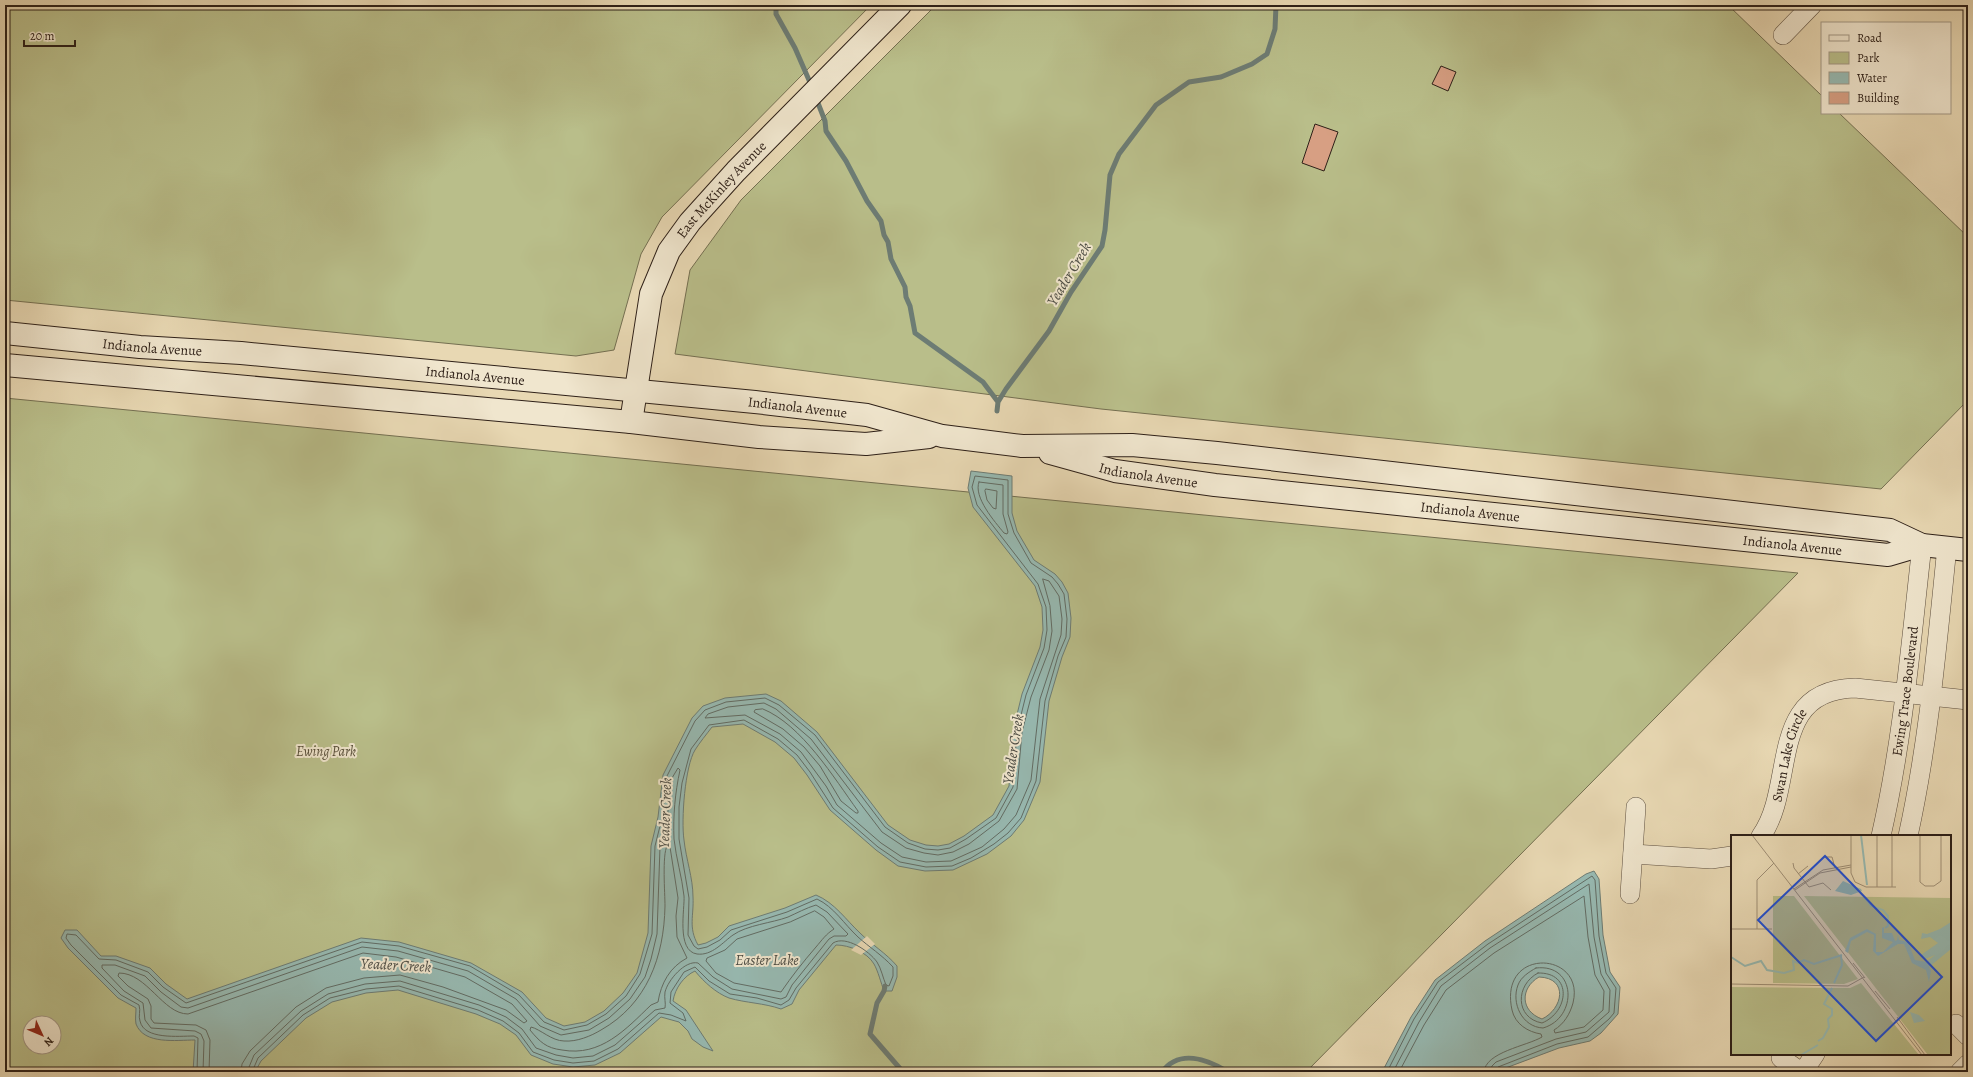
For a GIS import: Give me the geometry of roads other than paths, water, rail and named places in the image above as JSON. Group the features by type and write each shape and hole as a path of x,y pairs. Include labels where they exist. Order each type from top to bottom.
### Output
{"main road":[{"name":"East McKinley Avenue","path":"631,422 651,294 669,251 690,222 715,193 900,5"},
{"name":"Indianola Avenue","path":"5,333 140,347 241,353 755,402 867,415 942,436 1022,446 1115,470 1215,485 1888,555 1922,545"},
{"name":"Indianola Avenue","path":"5,366 631,422 759,437 866,444 942,436"},
{"name":"Indianola Avenue","path":"1022,446 1132,445 1217,453 1890,530 1922,545 1958,548"}],"street":[{"path":"1783,35 1812,5"},
{"name":"Ewing Trace Boulevard","path":"1881,835 1892,790 1906,693 1922,545"},
{"name":"Ewing Trace Boulevard","path":"1908,835 1919,787 1931,696 1958,548"},
{"name":"Swan Lake Circle","path":"1761,835 1766,829 1772,814 1792,732 1800,713 1810,702 1822,694 1839,688 1855,688 1968,700"},
{"path":"1630,894 1636,807"},
{"path":"1633,854 1711,859 1731,856"},
{"path":"1779,1061 1802,1072 1814,1055"},
{"path":"1960,1072 1968,1064"}],"water":[{"name":"Easter Lake","path":"971,471 1012,476 1012,513 1017,531 1034,560 1055,574 1062,582 1068,593 1071,618 1070,637 1062,657 1049,701 1040,782 1024,820 1011,836 987,854 953,870 925,871 898,866 876,850 830,810 794,758 775,742 743,724 712,727 695,750 686,780 683,831 693,890 692,927 698,945 718,937 729,926 785,908 816,895 823,898 835,907 897,966 897,977 892,991 884,991 874,964 867,956 857,950 841,945 836,945 799,990 792,1004 781,1009 768,1005 729,998 710,987 695,971 687,976 681,983 673,1001 686,1010 713,1051 703,1047 692,1039 688,1031 679,1022 661,1017 620,1053 595,1065 573,1067 553,1064 531,1055 516,1035 500,1024 476,1014 398,990 366,993 332,1002 306,1018 261,1061 255,1072 193,1072 195,1040 161,1040 146,1035 140,1031 136,1024 136,1008 118,998 68,948 61,938 65,930 77,930 101,956 116,956 150,968 166,984 187,999 361,938 399,942 471,963 522,992 546,1018 564,1026 585,1022 604,1011 623,993 637,973 648,933 651,846 658,817 663,775 692,718 703,706 725,698 766,694 781,701 817,732 888,825 910,840 926,845 938,846 949,844 964,836 993,815 1009,786 1013,731 1022,694 1040,647 1043,630 1042,607 1035,586 973,507 968,488"},
{"path":"1594,871 1599,879 1603,935 1610,972 1620,987 1618,1014 1601,1033 1590,1041 1559,1048 1495,1072 1382,1072 1411,1017 1435,980 1485,941 1586,874","holes":["1539,977 1549,979 1559,988 1560,995 1555,1008 1542,1019 1530,1011 1526,1005 1526,993 1528,987"]}],"waterway":[{"path":"776,5 776,14 795,48 812,87"},
{"name":"Yeader Creek","path":"997,411 998,402 1006,389 1049,331 1071,292 1102,246 1110,175 1119,154 1156,105 1189,82 1221,77 1252,64 1267,54 1275,29 1276,5"},
{"path":"816,98 825,121 826,131 846,161 867,201 881,221 884,235 888,242 891,259 905,287 915,333 983,382 998,402"},
{"path":"885,986 884,991 877,1003 870,1034 903,1072"},
{"path":"1162,1072 1177,1060 1185,1058 1202,1060 1228,1072"}],"park label":[{"name":"Ewing Park","path":"326,751"}]}
